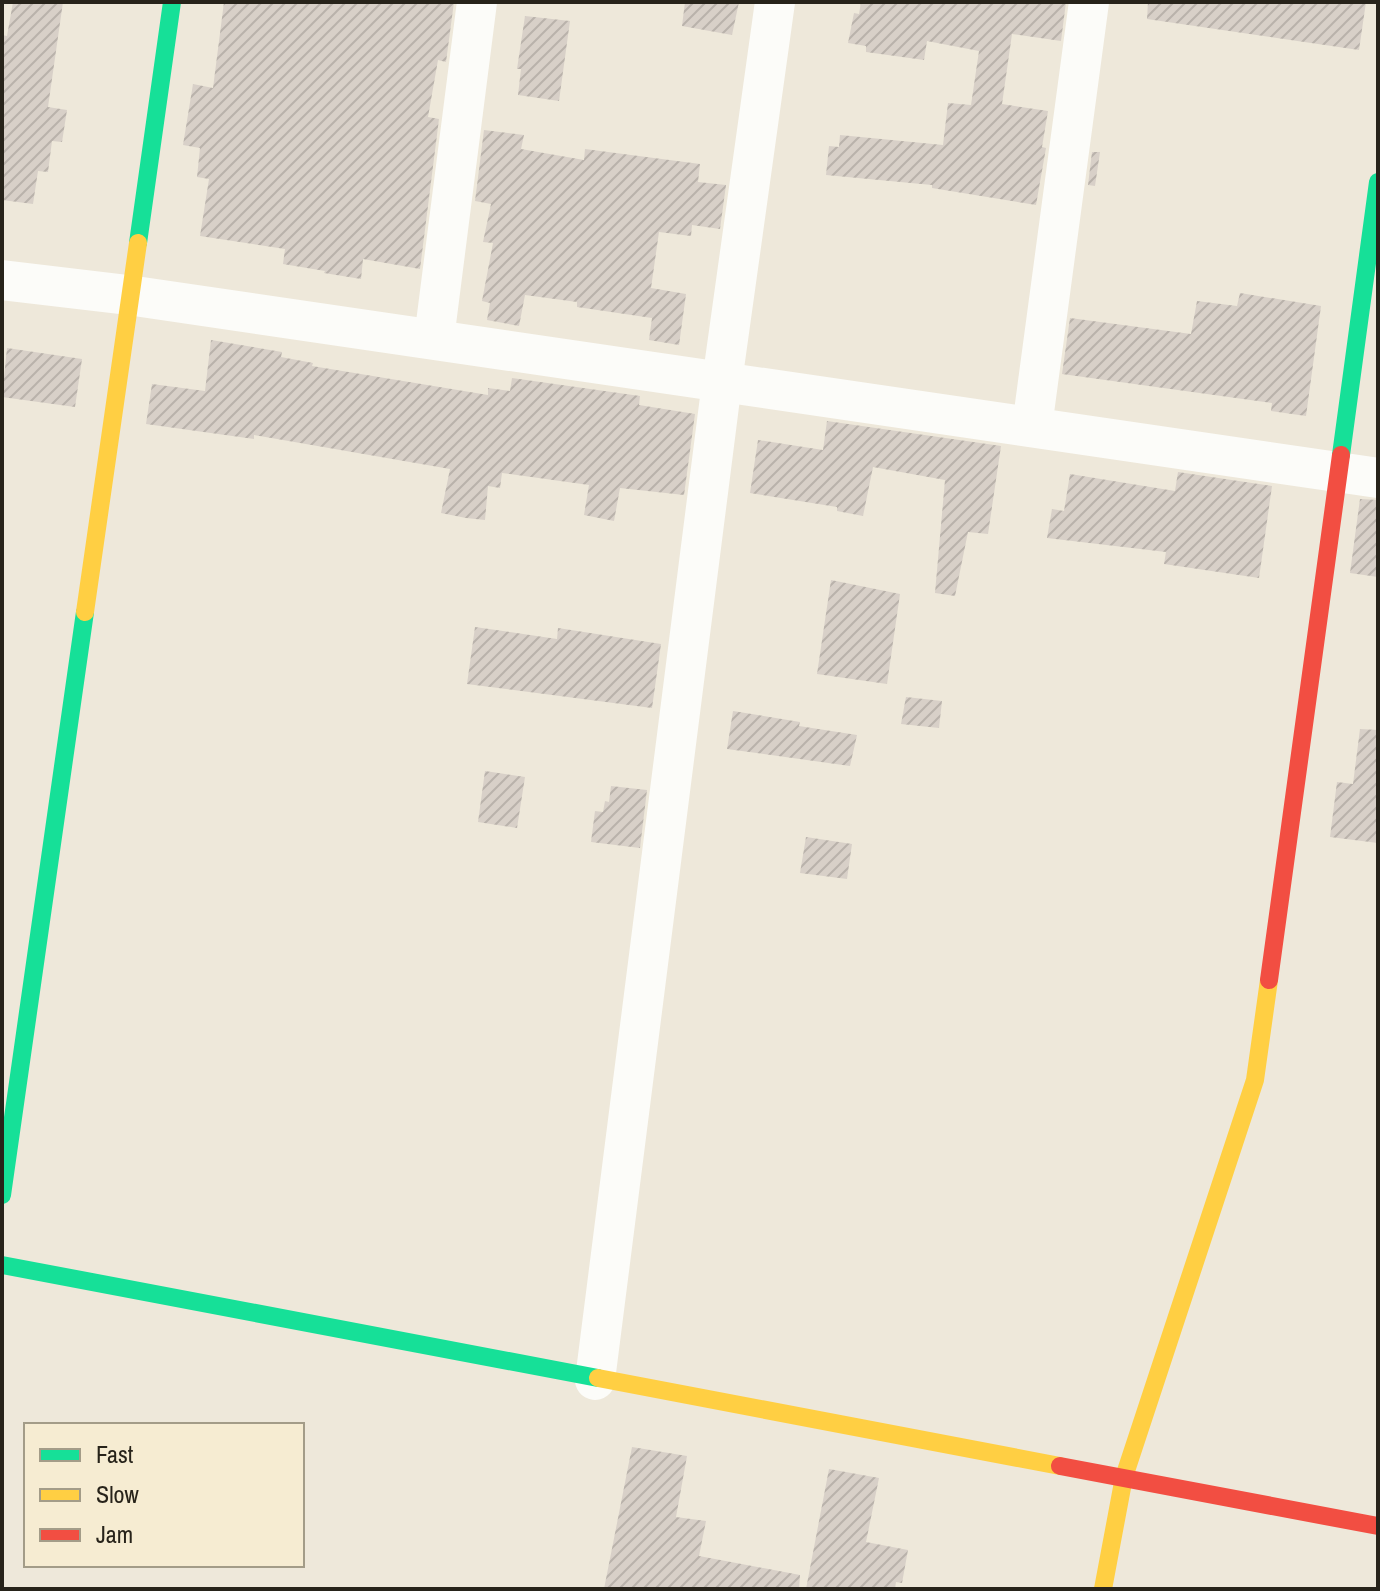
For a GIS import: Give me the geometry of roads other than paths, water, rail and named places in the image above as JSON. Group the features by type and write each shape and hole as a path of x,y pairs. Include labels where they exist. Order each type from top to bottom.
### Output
{"street":[{"path":"2,1195 172,2"},
{"path":"434,339 477,2"},
{"path":"595,1380 722,382 775,2"},
{"path":"1032,427 1089,2"},
{"path":"1103,1589 1124,1477 1255,1080 1378,182"},
{"path":"2,280 434,339 1378,478"},
{"path":"2,1265 595,1380 1378,1526"}]}
